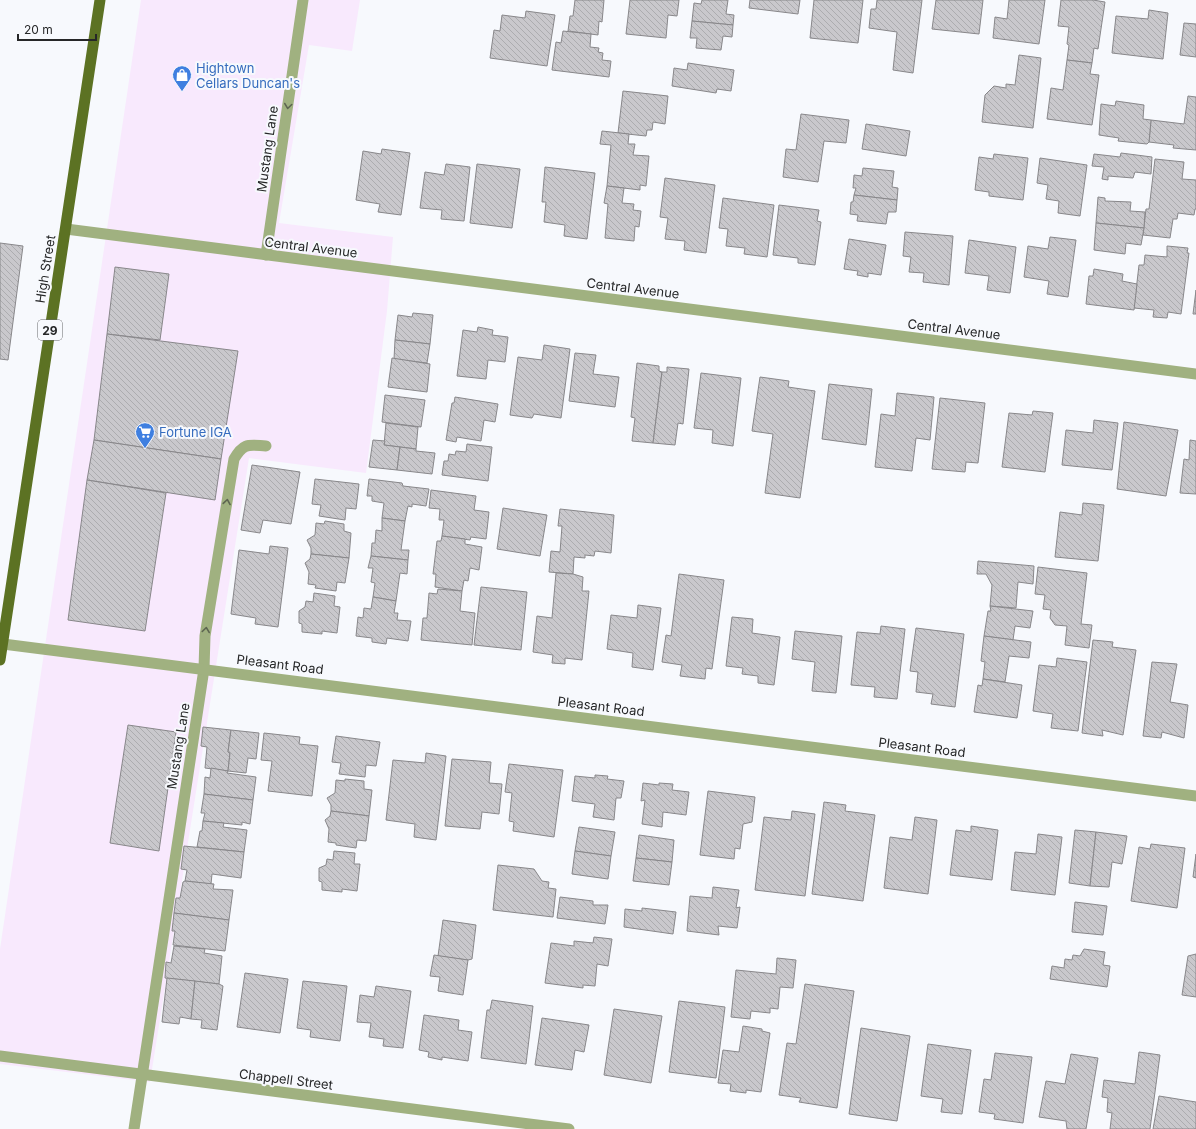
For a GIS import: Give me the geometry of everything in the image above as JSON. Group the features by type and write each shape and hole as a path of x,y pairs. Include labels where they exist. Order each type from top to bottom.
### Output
{"main road":[{"name":"High Street","path":"0,660 100,0"}],"street":[{"name":"Mustang Lane","path":"266,255 303,0"},
{"name":"Central Avenue","path":"66,229 1196,374"},
{"name":"Mustang Lane","path":"134,1129 204,669 205,636 234,459 242,447 266,446"},
{"name":"Pleasant Road","path":"2,644 1196,796"},
{"name":"Chappell Street","path":"0,1056 568,1129"}],"shaded area":[{"path":"141,0 360,0 352,51 309,45 279,223 393,237 387,311 366,473 249,458 150,1082 0,1064 0,949"}],"building":[{"path":"575,0 604,0 602,22 599,21 598,35 568,31 570,16 573,16"},
{"path":"630,0 679,0 677,16 668,15 666,38 626,34"},
{"path":"702,0 728,0 726,14 734,15 733,25 692,21 694,3 701,4"},
{"path":"750,0 800,0 798,14 749,8"},
{"path":"814,0 863,0 858,43 810,38"},
{"path":"877,0 922,0 913,73 893,70 897,32 869,28 871,9 876,9"},
{"path":"936,0 983,0 979,34 932,29"},
{"path":"1009,0 1045,0 1039,44 993,38 995,17 1007,19"},
{"path":"1061,0 1093,0 1105,2 1098,49 1094,48 1092,63 1067,60 1069,27 1058,26"},
{"path":"1149,10 1168,13 1163,59 1112,53 1116,16 1148,19"},
{"path":"526,11 555,15 547,66 490,58 494,30 500,31 502,15 525,18"},
{"path":"692,21 733,25 732,37 723,36 721,50 696,48 697,38 690,38"},
{"path":"1184,23 1196,24 1196,57 1180,55"},
{"path":"563,31 591,34 590,47 599,48 598,52 603,53 602,60 611,61 609,77 552,70 556,42 561,43"},
{"path":"1019,55 1041,58 1033,128 982,122 985,95 994,86 1006,88 1006,84 1015,85"},
{"path":"1067,60 1092,63 1090,74 1099,75 1092,125 1047,119 1051,88 1063,90"},
{"path":"688,63 734,70 731,91 717,89 716,93 672,86 674,68 687,70"},
{"path":"623,91 668,96 665,124 653,122 652,130 647,130 646,136 618,133"},
{"path":"1188,96 1196,97 1196,150 1173,148 1174,145 1149,142 1151,120 1184,124"},
{"path":"1116,101 1144,105 1143,119 1151,120 1149,142 1147,144 1118,141 1119,138 1099,135 1101,104 1115,106"},
{"path":"801,114 849,120 846,143 824,141 818,182 783,177 786,149 796,150"},
{"path":"866,124 910,131 906,156 862,149"},
{"path":"602,131 629,134 628,144 635,144 633,155 649,156 646,186 640,185 640,190 607,186 611,145 600,144"},
{"path":"382,149 410,153 401,215 378,212 380,204 356,200 363,151 381,154"},
{"path":"1121,153 1152,157 1151,174 1135,172 1133,178 1108,176 1108,180 1102,179 1104,167 1092,166 1094,154 1120,157"},
{"path":"994,154 1028,158 1023,200 989,196 989,192 975,190 979,157 993,159"},
{"path":"1040,158 1087,165 1080,216 1058,213 1059,201 1046,199 1048,185 1037,183"},
{"path":"1155,159 1184,162 1182,179 1196,180 1196,209 1194,215 1178,213 1177,219 1173,219 1170,238 1143,235 1146,209 1149,209"},
{"path":"446,164 470,167 464,221 441,219 442,210 420,208 425,172 444,175"},
{"path":"477,164 520,169 512,228 470,223"},
{"path":"545,167 595,173 587,239 564,236 565,225 544,222 546,202 542,202"},
{"path":"863,168 894,171 892,187 898,188 897,200 854,195 856,188 853,188 854,175 862,176"},
{"path":"665,178 715,185 706,253 684,250 685,241 665,239 668,218 660,217"},
{"path":"607,186 624,188 622,203 634,204 633,210 641,211 639,227 635,226 634,241 605,238 608,204 604,203"},
{"path":"854,195 897,200 896,212 888,212 886,224 857,221 858,215 850,214 851,202 853,202"},
{"path":"1098,197 1105,198 1105,201 1131,202 1130,211 1145,212 1144,228 1096,223"},
{"path":"723,198 774,205 767,257 744,254 745,248 726,246 728,229 719,228"},
{"path":"779,205 819,210 817,221 821,222 815,265 798,263 798,258 773,255"},
{"path":"1096,223 1144,228 1141,245 1126,243 1125,254 1094,250"},
{"path":"905,232 953,236 949,285 923,282 924,273 909,272 911,257 903,256"},
{"path":"1050,237 1076,240 1068,297 1047,294 1049,281 1024,277 1028,246 1048,249"},
{"path":"849,239 886,245 881,275 868,273 868,277 857,275 858,271 844,269"},
{"path":"969,240 1016,247 1010,293 987,290 989,276 965,273"},
{"path":"0,243 23,246 8,360 0,359"},
{"path":"1167,246 1188,248 1187,253 1189,253 1181,314 1168,312 1167,318 1153,317 1154,310 1134,308 1139,265 1144,265 1145,255 1167,257"},
{"path":"115,267 169,274 160,340 107,334"},
{"path":"1094,269 1123,274 1122,281 1137,284 1134,310 1086,304 1089,276 1093,276"},
{"path":"1196,290 1196,314 1193,314"},
{"path":"413,313 433,315 430,344 395,340 398,315 412,317"},
{"path":"478,327 493,330 492,335 508,337 505,362 488,360 486,379 457,376 463,330 477,332"},
{"path":"107,334 238,351 221,459 94,440"},
{"path":"395,340 430,344 427,363 394,359"},
{"path":"544,345 570,349 561,418 534,414 532,418 510,415 518,357 542,360"},
{"path":"575,353 596,355 593,374 619,377 615,407 569,401"},
{"path":"392,358 430,364 427,392 388,387"},
{"path":"637,363 659,366 659,371 662,372 653,443 632,441 635,418 631,417"},
{"path":"667,367 689,369 683,424 678,423 675,445 653,443 662,372 667,372"},
{"path":"701,373 741,378 733,446 712,443 713,430 694,428"},
{"path":"760,377 789,381 788,387 815,391 800,498 765,493 773,434 752,431"},
{"path":"829,384 872,389 866,445 822,439"},
{"path":"897,393 934,397 930,440 916,438 912,471 875,467 881,414 895,416"},
{"path":"385,395 425,400 421,427 382,422"},
{"path":"455,397 498,404 495,422 484,420 481,441 457,437 456,442 446,440 452,403 454,403"},
{"path":"940,398 985,403 978,463 966,462 965,472 932,469"},
{"path":"1033,411 1053,413 1045,472 1002,467 1009,413 1032,415"},
{"path":"1094,420 1118,423 1112,470 1062,465 1066,430 1093,433"},
{"path":"1124,422 1178,430 1166,496 1117,489"},
{"path":"386,423 418,427 416,449 384,445"},
{"path":"94,440 221,459 215,500 87,480"},
{"path":"373,440 385,441 384,445 400,447 397,470 369,467"},
{"path":"1190,440 1196,441 1196,494 1180,493 1184,459 1189,460"},
{"path":"467,444 492,447 488,481 442,475 444,461 448,461 449,454 455,455 456,451 466,452"},
{"path":"400,447 416,449 416,451 435,453 432,474 397,470"},
{"path":"252,465 300,472 291,524 263,520 260,533 241,530"},
{"path":"315,479 359,484 356,509 346,508 345,520 319,516 321,505 312,504"},
{"path":"369,479 402,483 403,486 429,489 426,506 412,504 412,507 408,506 405,521 382,518 384,503 372,501 372,496 367,496"},
{"path":"87,480 166,493 145,631 68,620"},
{"path":"431,490 476,496 474,510 489,512 486,539 471,537 470,540 442,536 444,520 439,520 440,509 429,508"},
{"path":"1083,503 1104,505 1098,561 1055,557 1060,512 1082,515"},
{"path":"503,508 547,515 540,556 497,549"},
{"path":"560,509 614,515 611,553 595,551 594,556 585,555 585,558 574,557 573,574 549,572 551,551 560,552 562,526 558,526"},
{"path":"382,518 405,521 401,550 409,550 408,560 371,556 372,543 375,543 376,530 382,531"},
{"path":"325,521 344,524 344,531 351,533 349,558 311,554 311,548 307,540 315,535 316,523 324,524"},
{"path":"442,536 465,539 465,544 482,547 479,570 470,568 468,581 464,580 462,591 435,587 436,574 433,574 437,541 441,541"},
{"path":"270,546 288,548 278,627 255,624 256,618 231,614 239,550 269,554"},
{"path":"311,554 349,558 345,583 337,582 336,591 315,588 316,585 308,584 309,572 305,563 310,559"},
{"path":"371,556 408,560 407,574 400,573 396,601 373,597 375,583 371,582 373,568 368,568"},
{"path":"978,561 1034,566 1033,584 1018,582 1016,608 990,606 992,585 986,574 977,574"},
{"path":"1038,567 1087,573 1081,624 1092,625 1089,648 1065,645 1067,626 1055,625 1050,618 1051,610 1043,609 1045,595 1035,594"},
{"path":"556,573 573,574 583,577 582,591 589,591 582,660 565,658 565,664 552,663 553,655 533,652 537,616 552,618"},
{"path":"679,574 724,580 712,669 706,668 705,679 680,676 682,665 662,662 666,635 671,636"},
{"path":"481,587 527,592 521,650 474,645"},
{"path":"438,589 462,591 460,611 475,613 472,645 421,640 423,618 427,618 429,593 437,594"},
{"path":"314,593 335,596 334,606 340,607 337,633 322,631 322,634 302,632 302,624 299,623 299,611 305,607 306,601 313,602"},
{"path":"373,597 396,601 394,613 398,613 397,620 411,621 408,641 387,638 386,644 372,642 372,638 356,636 358,617 363,618 364,608 371,609"},
{"path":"638,605 661,608 653,670 632,667 633,653 607,649 611,615 637,618"},
{"path":"990,606 1033,611 1030,628 1015,626 1013,640 984,636 988,611 991,611"},
{"path":"732,617 753,619 752,633 780,637 774,685 758,683 758,676 742,674 743,668 726,666"},
{"path":"881,626 905,629 897,699 874,697 875,687 851,685 857,632 880,634"},
{"path":"916,628 964,634 955,707 931,704 933,694 916,692 918,672 910,671"},
{"path":"795,631 842,636 836,693 812,691 815,662 792,659"},
{"path":"984,636 1031,642 1029,658 1009,656 1005,682 983,679 985,662 981,661"},
{"path":"1093,640 1113,642 1112,647 1136,650 1123,735 1102,730 1103,736 1082,733"},
{"path":"1057,658 1087,662 1078,731 1051,728 1053,714 1033,711 1039,665 1056,667"},
{"path":"1152,662 1177,664 1170,702 1188,705 1184,738 1162,732 1161,738 1143,736"},
{"path":"983,679 1022,685 1017,718 974,712 978,685 982,686"},
{"path":"128,725 176,732 159,851 110,843"},
{"path":"203,727 231,730 228,752 230,753 228,771 205,768 207,747 201,746"},
{"path":"231,730 259,733 256,759 248,758 246,773 228,771 230,753 228,752"},
{"path":"264,733 300,737 299,744 318,746 312,796 268,791 272,761 261,760"},
{"path":"336,736 380,742 376,766 366,765 365,777 339,774 341,763 332,762"},
{"path":"426,753 446,756 436,840 414,837 415,824 386,820 393,760 425,763"},
{"path":"452,759 491,762 489,783 502,784 499,814 482,812 480,829 445,826"},
{"path":"509,764 563,770 554,837 513,831 514,822 509,821 512,793 505,792"},
{"path":"211,768 228,771 227,773 256,777 253,800 204,794 205,777 210,778"},
{"path":"595,775 608,776 607,779 624,781 621,798 616,798 614,820 593,817 595,804 572,801 575,776 595,778"},
{"path":"345,779 364,781 364,789 372,790 369,816 331,811 331,805 327,798 335,793 336,780 345,781"},
{"path":"643,783 659,785 659,783 673,784 672,790 689,792 686,815 663,812 662,827 642,824 645,800 641,801"},
{"path":"708,791 755,797 752,822 743,824 740,849 735,848 734,859 700,855"},
{"path":"204,794 253,800 250,824 242,822 242,825 203,821 205,813 201,813"},
{"path":"824,802 846,805 845,811 875,815 863,901 812,894"},
{"path":"331,811 369,816 366,841 357,840 356,848 336,845 336,843 328,842 329,829 325,820 330,816"},
{"path":"792,811 815,814 805,896 755,890 764,817 791,820"},
{"path":"915,817 937,820 928,894 884,888 890,837 912,840"},
{"path":"203,821 224,823 223,827 247,830 244,852 197,847 200,831 202,831"},
{"path":"971,826 998,830 992,880 950,875 956,830 971,832"},
{"path":"579,827 615,832 611,856 575,851"},
{"path":"1075,830 1096,832 1090,886 1069,883"},
{"path":"1096,832 1127,836 1122,864 1112,862 1109,887 1090,886"},
{"path":"1038,834 1062,837 1055,895 1011,890 1015,852 1036,854"},
{"path":"639,835 674,840 672,862 636,858"},
{"path":"1151,844 1185,848 1177,908 1131,901 1139,847 1150,849"},
{"path":"184,846 244,852 241,878 212,874 211,884 185,881 187,870 181,869"},
{"path":"334,851 355,853 354,864 360,864 357,891 342,889 342,892 322,890 322,882 319,881 319,868 326,865 327,859 333,860"},
{"path":"575,851 611,856 608,879 572,874"},
{"path":"1196,854 1196,878 1193,877"},
{"path":"636,858 672,862 669,885 633,881"},
{"path":"498,865 534,869 542,881 549,882 548,888 556,889 553,917 493,910"},
{"path":"183,882 214,884 213,889 233,890 229,920 174,913 176,898 180,898"},
{"path":"713,887 739,890 736,908 740,907 737,928 718,926 719,935 687,931 690,896 712,898"},
{"path":"560,897 593,901 593,905 608,905 605,924 557,918"},
{"path":"1075,902 1107,906 1103,935 1072,932"},
{"path":"642,908 676,912 673,934 624,927 625,909 642,911"},
{"path":"174,913 229,920 225,951 173,945 175,931 172,931"},
{"path":"443,920 476,925 472,959 468,960 438,956"},
{"path":"594,937 612,939 608,966 597,964 595,986 583,985 583,988 545,983 551,943 574,946 574,941 593,943"},
{"path":"174,946 205,949 204,953 222,956 219,984 165,978 166,962 171,963"},
{"path":"1084,949 1105,952 1103,965 1110,966 1107,987 1050,979 1052,966 1064,968 1065,959 1072,960 1073,955 1080,956"},
{"path":"1196,954 1196,997 1182,995 1188,956"},
{"path":"434,955 468,960 463,995 438,991 440,977 430,976"},
{"path":"777,958 796,960 793,988 780,987 778,1009 770,1008 770,1013 751,1011 750,1019 731,1017 736,970 776,974"},
{"path":"245,973 288,979 280,1033 237,1027"},
{"path":"167,978 195,981 191,1019 180,1017 179,1024 162,1022"},
{"path":"195,981 219,984 223,986 217,1030 201,1028 202,1020 191,1019"},
{"path":"303,981 347,986 340,1041 310,1037 311,1030 297,1028"},
{"path":"805,984 854,991 837,1108 799,1102 801,1098 779,1095 787,1043 796,1044"},
{"path":"376,986 411,991 403,1048 383,1046 384,1039 369,1037 371,1023 357,1022 360,995 374,997"},
{"path":"492,1000 533,1006 526,1064 481,1058 487,1010 490,1010"},
{"path":"679,1001 725,1007 716,1078 669,1072"},
{"path":"614,1009 662,1016 651,1083 604,1075"},
{"path":"424,1015 459,1020 458,1030 472,1032 468,1061 442,1057 442,1060 428,1057 429,1052 419,1050"},
{"path":"542,1018 589,1025 584,1052 575,1050 572,1070 535,1065"},
{"path":"743,1026 762,1029 762,1031 770,1033 761,1092 746,1090 746,1093 730,1091 731,1084 718,1083 723,1050 739,1052"},
{"path":"861,1028 910,1036 897,1121 849,1114"},
{"path":"928,1044 971,1050 962,1114 941,1112 943,1099 921,1096"},
{"path":"1139,1052 1160,1055 1150,1129 1110,1129 1112,1113 1107,1112 1108,1098 1102,1097 1104,1080 1135,1084"},
{"path":"995,1053 1032,1057 1023,1123 994,1119 995,1114 979,1112 984,1079 991,1080"},
{"path":"1071,1054 1098,1058 1086,1129 1067,1129 1066,1121 1039,1117 1046,1081 1065,1084"},
{"path":"1159,1096 1196,1102 1196,1129 1153,1129"}],"place":[{"name":"Hightown Cellars Duncan's","path":"182,92"},
{"name":"Fortune IGA","path":"145,449"}]}
